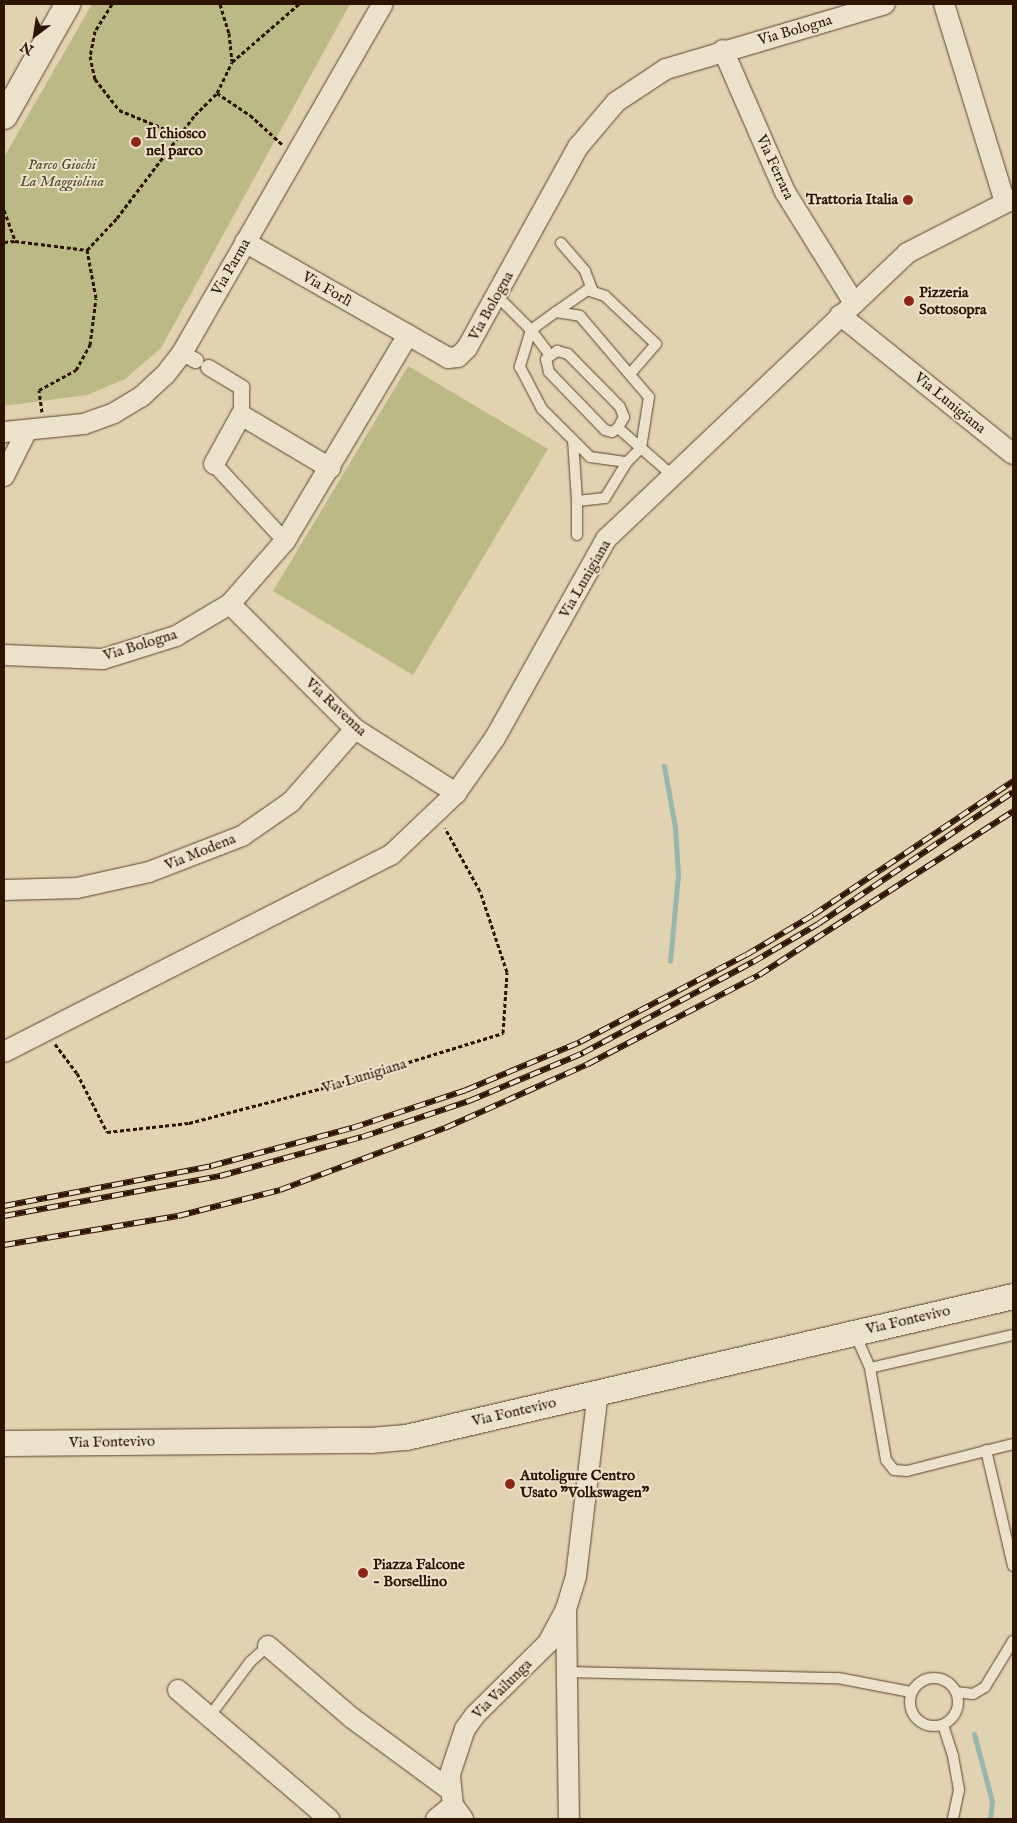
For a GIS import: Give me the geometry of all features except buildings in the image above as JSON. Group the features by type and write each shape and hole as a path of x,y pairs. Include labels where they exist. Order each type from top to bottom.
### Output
{"street":[{"path":"4,116 67,4"},
{"name":"Via Parma","path":"4,432 84,424 114,413 195,360 245,242 383,4"},
{"name":"Via Bologna","path":"4,655 103,659 176,636 230,604 285,541 408,335 448,358 458,357 468,348 578,147 596,122 638,85 666,69 726,49 885,4"},
{"path":"944,4 1009,201"},
{"path":"726,49 762,32"},
{"name":"Via Ferrara","path":"726,49 785,192 847,309"},
{"name":"Via Lunigiana","path":"4,1052 391,855 456,793 495,738 606,539 906,253 1009,201"},
{"name":"Via Forlì","path":"245,242 408,335"},
{"name":"Via Lunigiana","path":"847,309 1013,454"},
{"path":"195,360 241,387 241,415 214,464 285,541"},
{"path":"241,415 330,468"},
{"path":"4,476 35,429"},
{"name":"Via Ravenna","path":"230,604 355,728 456,793"},
{"name":"Via Modena","path":"4,890 77,888 149,872 242,836 291,802 355,728"},
{"name":"Via Fontevivo","path":"4,1443 406,1437 1013,1296"},
{"name":"Via Vailunga","path":"455,1805 450,1774 465,1729 475,1714 548,1643 566,1609 576,1576 598,1392"},
{"name":"Via Vailunga","path":"566,1609 569,1819"},
{"path":"268,1646 455,1805 436,1819"},
{"path":"178,1690 329,1819"}],"lane":[{"path":"561,243 586,271 593,292"},
{"path":"628,462 590,457 542,409 520,368 531,330 587,290 605,296 656,344 630,374"},
{"path":"496,295 531,330 549,354"},
{"path":"556,312 580,316 649,397 641,448 628,462 605,498 577,501"},
{"path":"557,351 568,354 620,407 624,417 618,428 612,432 605,430 549,372 546,360 549,354 557,351"},
{"path":"618,428 673,476"},
{"path":"573,440 577,534"},
{"path":"854,1333 870,1368 886,1460 894,1470 907,1472 1013,1444"},
{"path":"870,1368 1013,1335"},
{"path":"986,1450 1013,1566"},
{"path":"956,1692 973,1694 985,1687 1013,1641"},
{"path":"209,1717 250,1662 268,1646"},
{"path":"567,1672 838,1678 911,1692"},
{"path":"935,1677 951,1685 956,1692 956,1711 943,1724 924,1724 916,1719 909,1702 911,1692 917,1683 935,1677"},
{"path":"943,1724 954,1756 959,1790 953,1819"}],"path":[{"path":"112,4 95,31 90,56 95,79 119,110 180,135"},
{"path":"220,4 230,33 232,62"},
{"path":"87,250 117,218 180,135 218,93 232,62 299,4"},
{"path":"218,93 250,115 275,140 297,154"},
{"path":"4,210 15,240"},
{"path":"4,242 15,240 87,250"},
{"path":"35,429 39,390 76,370 90,345 96,298 87,250"},
{"name":"Via Lunigiana","path":"45,1031 77,1073 107,1132 189,1123 334,1085 503,1033 507,972 505,965 480,891 462,854 435,813"}],"green space":[{"name":"Parco Giochi La Maggiolina","path":"92,4 350,4 161,348 125,379 87,395 4,406 4,157"},
{"path":"408,366 548,449 413,675 273,591"}],"waterway":[{"path":"664,766 675,827 678,875 670,961"},
{"path":"974,1734 992,1801 990,1819"}],"railway":[{"path":"4,1206 211,1166 352,1128 466,1090 580,1042 746,955 813,915 1013,781"},
{"path":"4,1216 220,1176 362,1137 469,1101 583,1053 753,962 818,924 1013,792"},
{"path":"4,1245 178,1216 280,1190 445,1128 588,1064 759,975 1013,811"}],"place":[{"name":"Il chiosco nel parco","path":"136,142"},
{"name":"Trattoria Italia","path":"908,200"},
{"name":"Pizzeria Sottosopra","path":"909,301"},
{"name":"Autoligure Centro Usato \"Volkswagen\"","path":"510,1484"},
{"name":"Piazza Falcone - Borsellino","path":"363,1573"}]}
